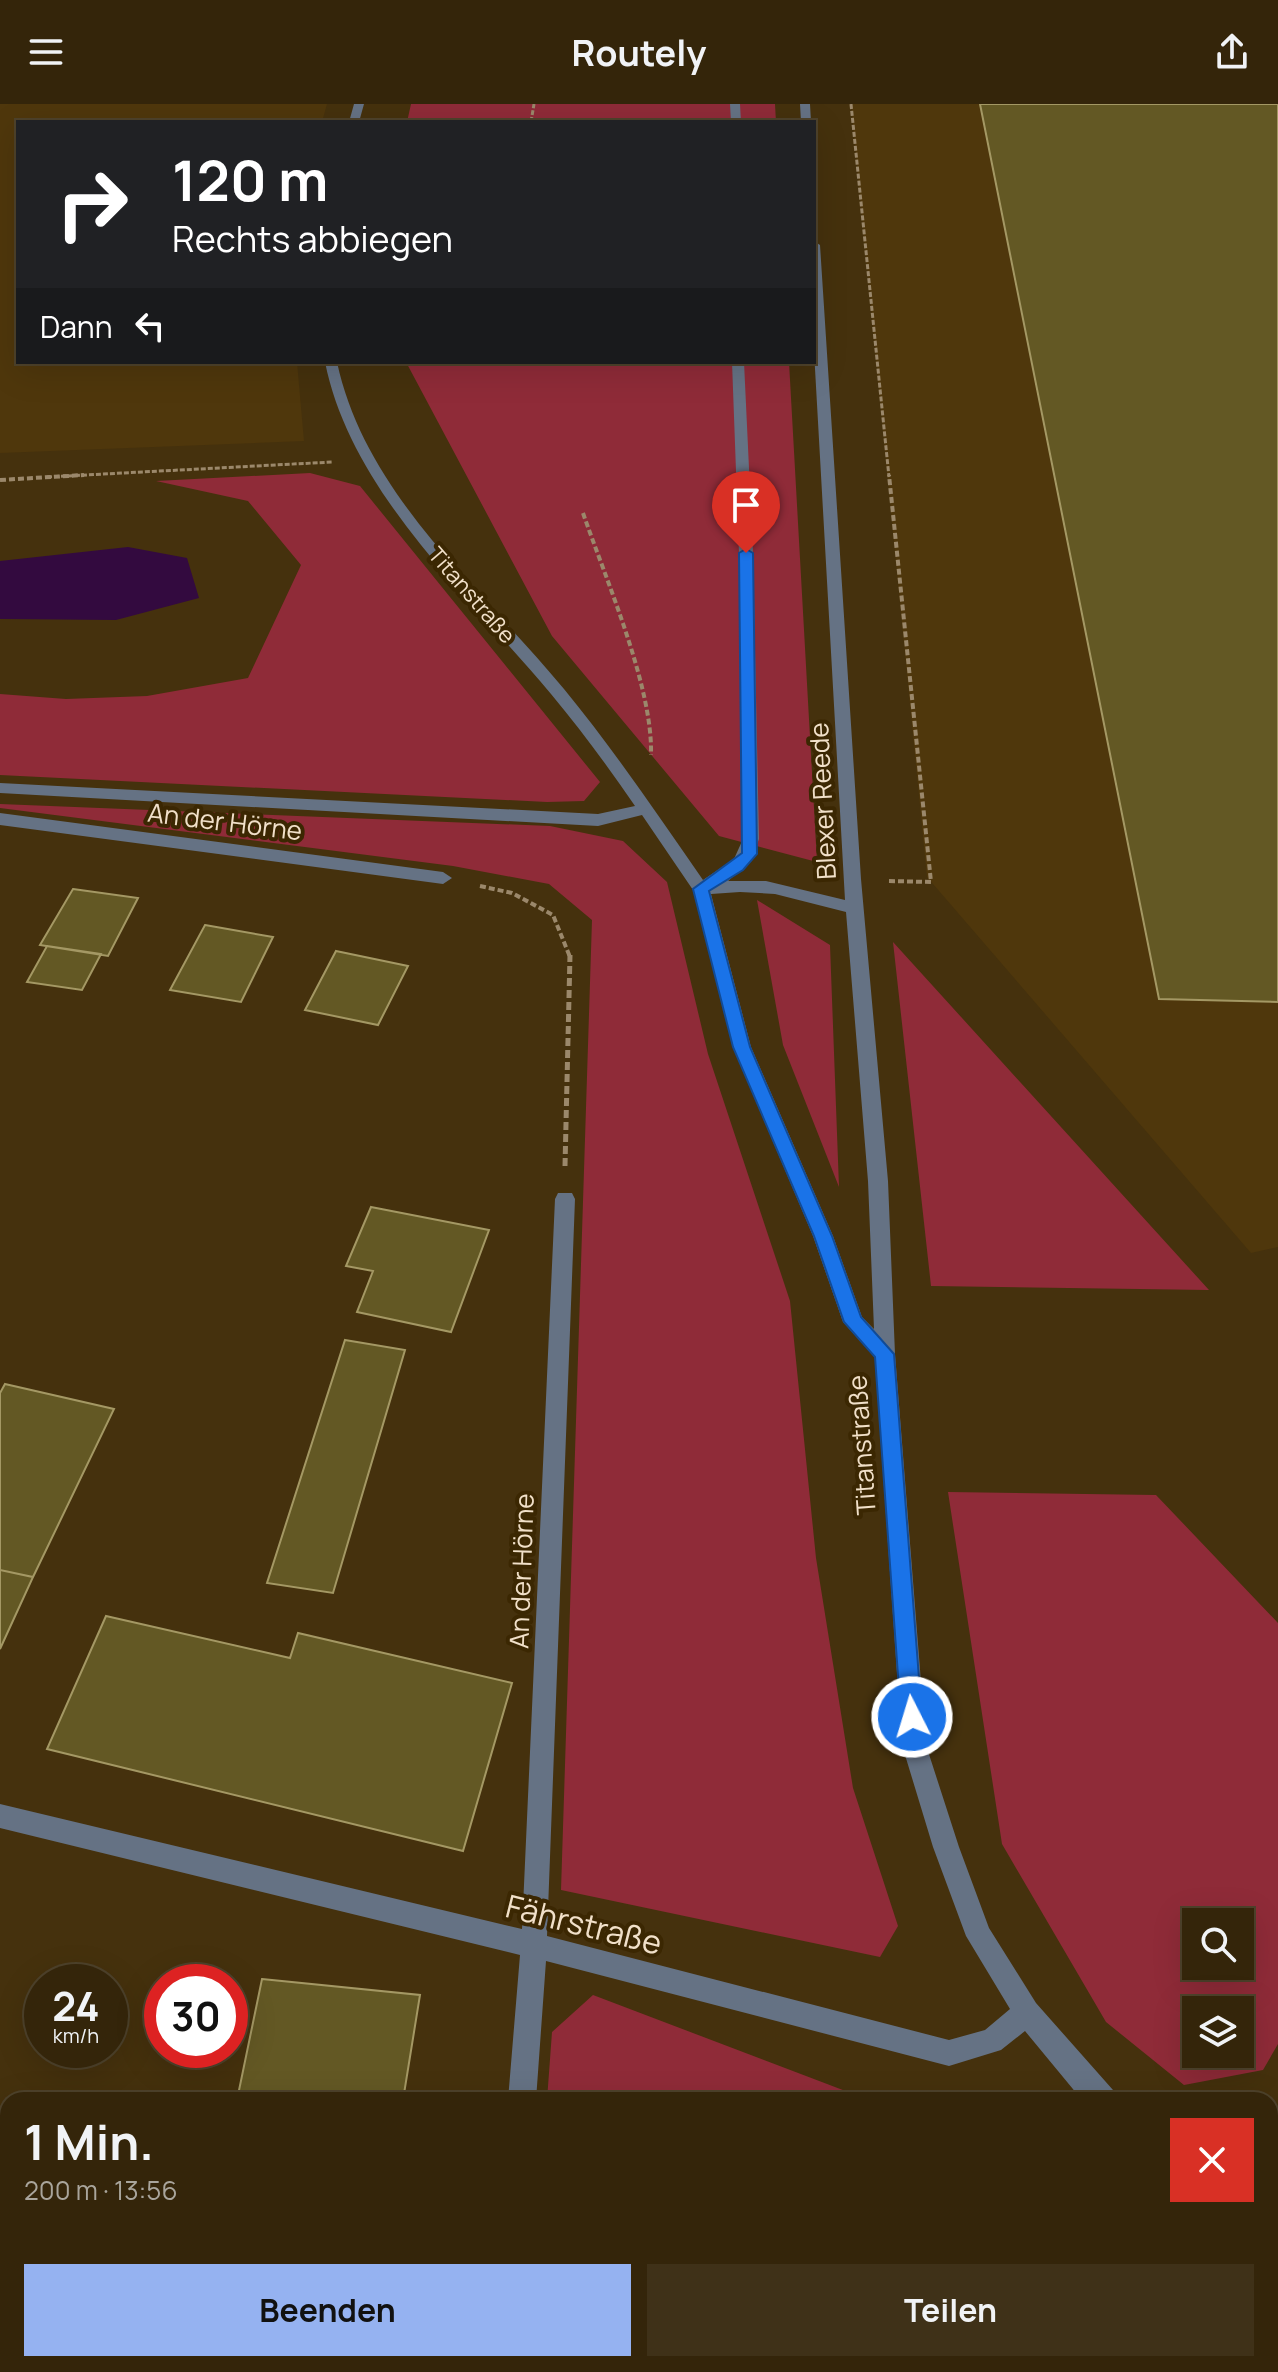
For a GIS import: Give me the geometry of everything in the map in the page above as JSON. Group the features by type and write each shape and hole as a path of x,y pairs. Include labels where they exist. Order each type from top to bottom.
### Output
{"street":[{"name":"Blexer Reede","path":"816,278 852,879 878,1181 885,1354"},
{"name":"Titanstraße","path":"331,364 336,386 369,460 428,544 558,692 621,773 701,889 742,1047 823,1236 853,1322 885,1354 914,1745 946,1847 979,1936 1027,2012"},
{"path":"701,889 738,866 749,854 751,839 746,553 738,364"},
{"path":"0,788 598,820 646,808"},
{"name":"An der Hörne","path":"0,819 443,878"},
{"path":"701,889 746,885 773,887 830,906 854,907"},
{"name":"An der Hörne","path":"523,2092 534,1945 565,1199"},
{"name":"Fährstraße","path":"0,1816 534,1945 949,2053 992,2041 1027,2012"},
{"path":"1027,2012 1093,2092"}],"path":[{"path":"851,104 931,882 852,879"},
{"path":"0,480 369,460"},
{"path":"583,513 636,672 654,742 645,766 621,773"},
{"path":"443,878 512,893 553,915 570,952 565,1199"}],"shaded area":[{"path":"0,104 327,104 323,120 16,120 16,364 297,364 304,441 0,453"},
{"path":"411,104 775,104 776,120 407,120"},
{"path":"851,104 1278,104 1278,1247 1251,1253 927,877"},
{"path":"407,364 789,364 817,862 719,836 552,636"},
{"path":"310,473 360,486 600,782 584,801 547,802 0,775 0,694 66,699 147,696 248,678 301,565 248,501 156,481"},
{"path":"128,547 187,558 199,598 116,620 0,619 0,561"},
{"path":"0,804 550,826 623,841 667,882 708,1054 790,1301 816,1558 853,1788 898,1926 880,1957 561,1890 592,920 549,884 453,866 0,808"},
{"path":"757,900 830,945 839,1187 783,1045"},
{"path":"893,942 1209,1290 931,1286"},
{"path":"948,1492 1156,1495 1278,1623 1278,2044 1263,2070 1184,2085 1106,2022 1002,1844"},
{"path":"593,1995 848,2092 548,2092 552,2032"}],"building":[{"path":"980,104 1278,104 1278,1002 1159,999"},
{"path":"73,889 138,898 108,956 40,945"},
{"path":"205,925 273,937 241,1002 170,990"},
{"path":"47,946 101,954 82,990 27,982"},
{"path":"336,951 408,966 378,1025 305,1010"},
{"path":"371,1207 489,1230 451,1332 357,1312 373,1271 346,1266"},
{"path":"345,1340 405,1350 333,1593 267,1583"},
{"path":"5,1384 114,1409 33,1577 0,1570 0,1393"},
{"path":"0,1570 33,1577 0,1649"},
{"path":"106,1616 290,1658 298,1633 512,1683 463,1851 47,1749"},
{"path":"262,1979 420,1995 404,2092 239,2092 244,2068 248,2068 248,2047"}],"route":[{"path":"746,553 749,854 738,866 701,889 742,1047 823,1236 853,1322 885,1354 912,1717"}]}
